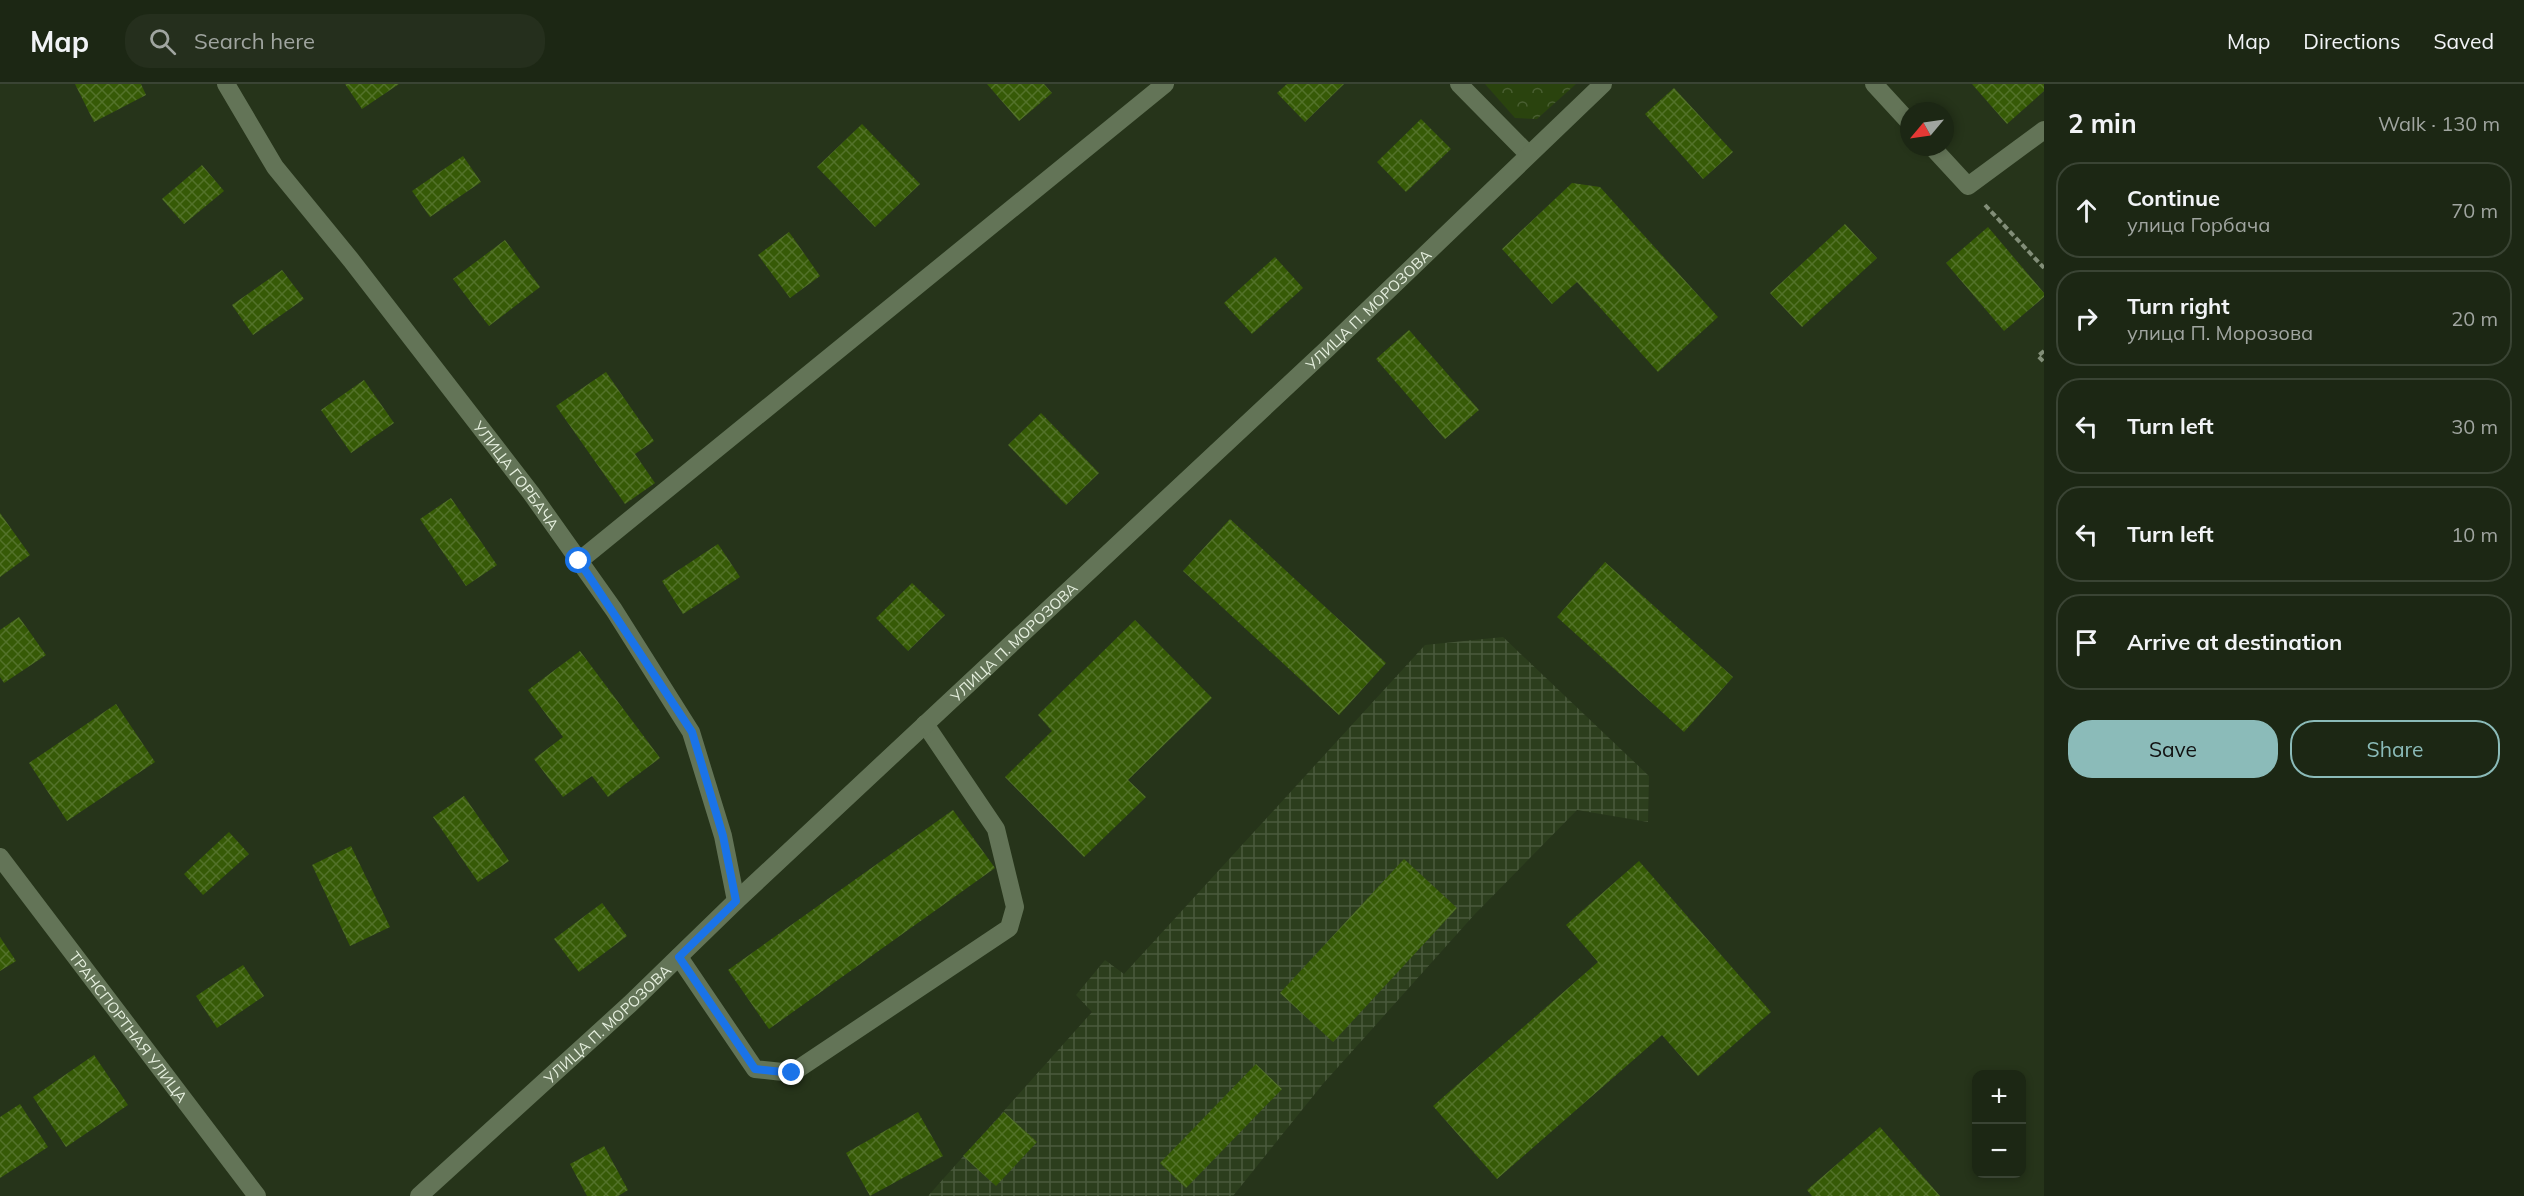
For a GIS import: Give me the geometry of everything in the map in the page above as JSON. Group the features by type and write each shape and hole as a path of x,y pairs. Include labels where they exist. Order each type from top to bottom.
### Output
{"street":[{"name":"УЛИЦА ГОРБАЧА","path":"226,84 275,167 531,493 579,561 692,732 723,836 736,901"},
{"path":"579,561 1165,84"},
{"path":"1459,84 1528,154"},
{"name":"УЛИЦА П. МОРОЗОВА","path":"419,1196 491,1133 1327,349 1603,84"},
{"path":"1874,84 1900,112"},
{"path":"1940,156 1968,186 2044,130"},
{"path":"679,957 755,1069 792,1073 1009,928 1015,907 996,829 925,724"},
{"name":"ТРАНСПОРТНАЯ УЛИЦА","path":"0,857 257,1196"}],"path":[{"path":"1968,186 2044,268"},
{"path":"2044,351 2038,356 2044,362"}],"shaded area":[{"path":"1503,637 1649,776 1648,822 1577,810 1474,915 1322,1085 1233,1196 928,1196 1092,1012 1076,995 1105,960 1124,974 1425,645"}],"green space":[{"path":"1485,84 1576,84 1537,119 1515,118"}],"building":[{"path":"75,84 141,84 146,95 94,122"},
{"path":"345,84 399,84 362,109"},
{"path":"987,84 1044,84 1052,93 1019,121"},
{"path":"1287,84 1344,84 1305,122 1277,93"},
{"path":"1972,84 2044,84 2044,91 2007,124"},
{"path":"1674,88 1733,152 1703,179 1645,114"},
{"path":"1421,119 1451,149 1406,192 1377,162"},
{"path":"862,124 920,184 875,227 817,167"},
{"path":"463,156 481,182 430,217 412,191"},
{"path":"202,165 224,191 184,224 162,199"},
{"path":"1572,183 1600,187 1718,317 1658,372 1577,282 1552,304 1502,249"},
{"path":"1845,224 1877,258 1802,327 1770,293"},
{"path":"1988,227 2044,293 2044,297 2004,331 1946,263"},
{"path":"789,232 820,276 790,298 758,255"},
{"path":"505,240 540,287 489,326 453,279"},
{"path":"1275,257 1303,288 1252,334 1224,303"},
{"path":"282,270 304,299 253,335 232,305"},
{"path":"1409,330 1479,410 1445,439 1376,359"},
{"path":"606,372 654,441 635,454 655,483 625,504 556,406"},
{"path":"364,380 394,423 351,453 321,410"},
{"path":"1041,413 1099,473 1066,505 1008,445"},
{"path":"451,498 497,565 466,586 420,519"},
{"path":"0,513 30,555 0,577"},
{"path":"1230,519 1386,663 1339,715 1183,571"},
{"path":"718,544 740,577 683,614 662,581"},
{"path":"1605,562 1733,677 1684,732 1557,617"},
{"path":"912,583 945,615 908,651 876,618"},
{"path":"19,617 46,655 4,683 0,677 0,630"},
{"path":"1135,620 1212,698 1128,780 1146,797 1084,857 1005,777 1052,731 1038,715"},
{"path":"580,651 660,758 608,797 592,776 563,797 534,759 563,737 528,690"},
{"path":"116,704 155,762 67,821 29,763"},
{"path":"464,796 509,861 478,882 433,817"},
{"path":"953,810 995,868 769,1029 728,970"},
{"path":"229,832 249,854 203,895 184,874"},
{"path":"351,846 390,927 350,946 312,865"},
{"path":"1404,859 1457,908 1333,1042 1280,993"},
{"path":"1639,861 1771,1012 1698,1076 1662,1035 1497,1179 1433,1106 1598,962 1566,925"},
{"path":"602,903 627,936 579,972 554,939"},
{"path":"0,937 16,961 0,971"},
{"path":"243,965 264,996 217,1028 196,996"},
{"path":"94,1055 128,1105 66,1147 33,1097"},
{"path":"1256,1064 1282,1089 1186,1188 1160,1163"},
{"path":"20,1104 48,1147 0,1178 0,1117"},
{"path":"918,1112 943,1156 870,1196 846,1153"},
{"path":"1004,1112 1037,1142 996,1186 963,1156"},
{"path":"1880,1127 1940,1196 1812,1196 1807,1190"},
{"path":"604,1146 628,1190 618,1196 587,1196 570,1164"}],"route":[{"path":"579,561 614,610 692,732 723,836 736,901 679,957 755,1069 792,1073"}]}
